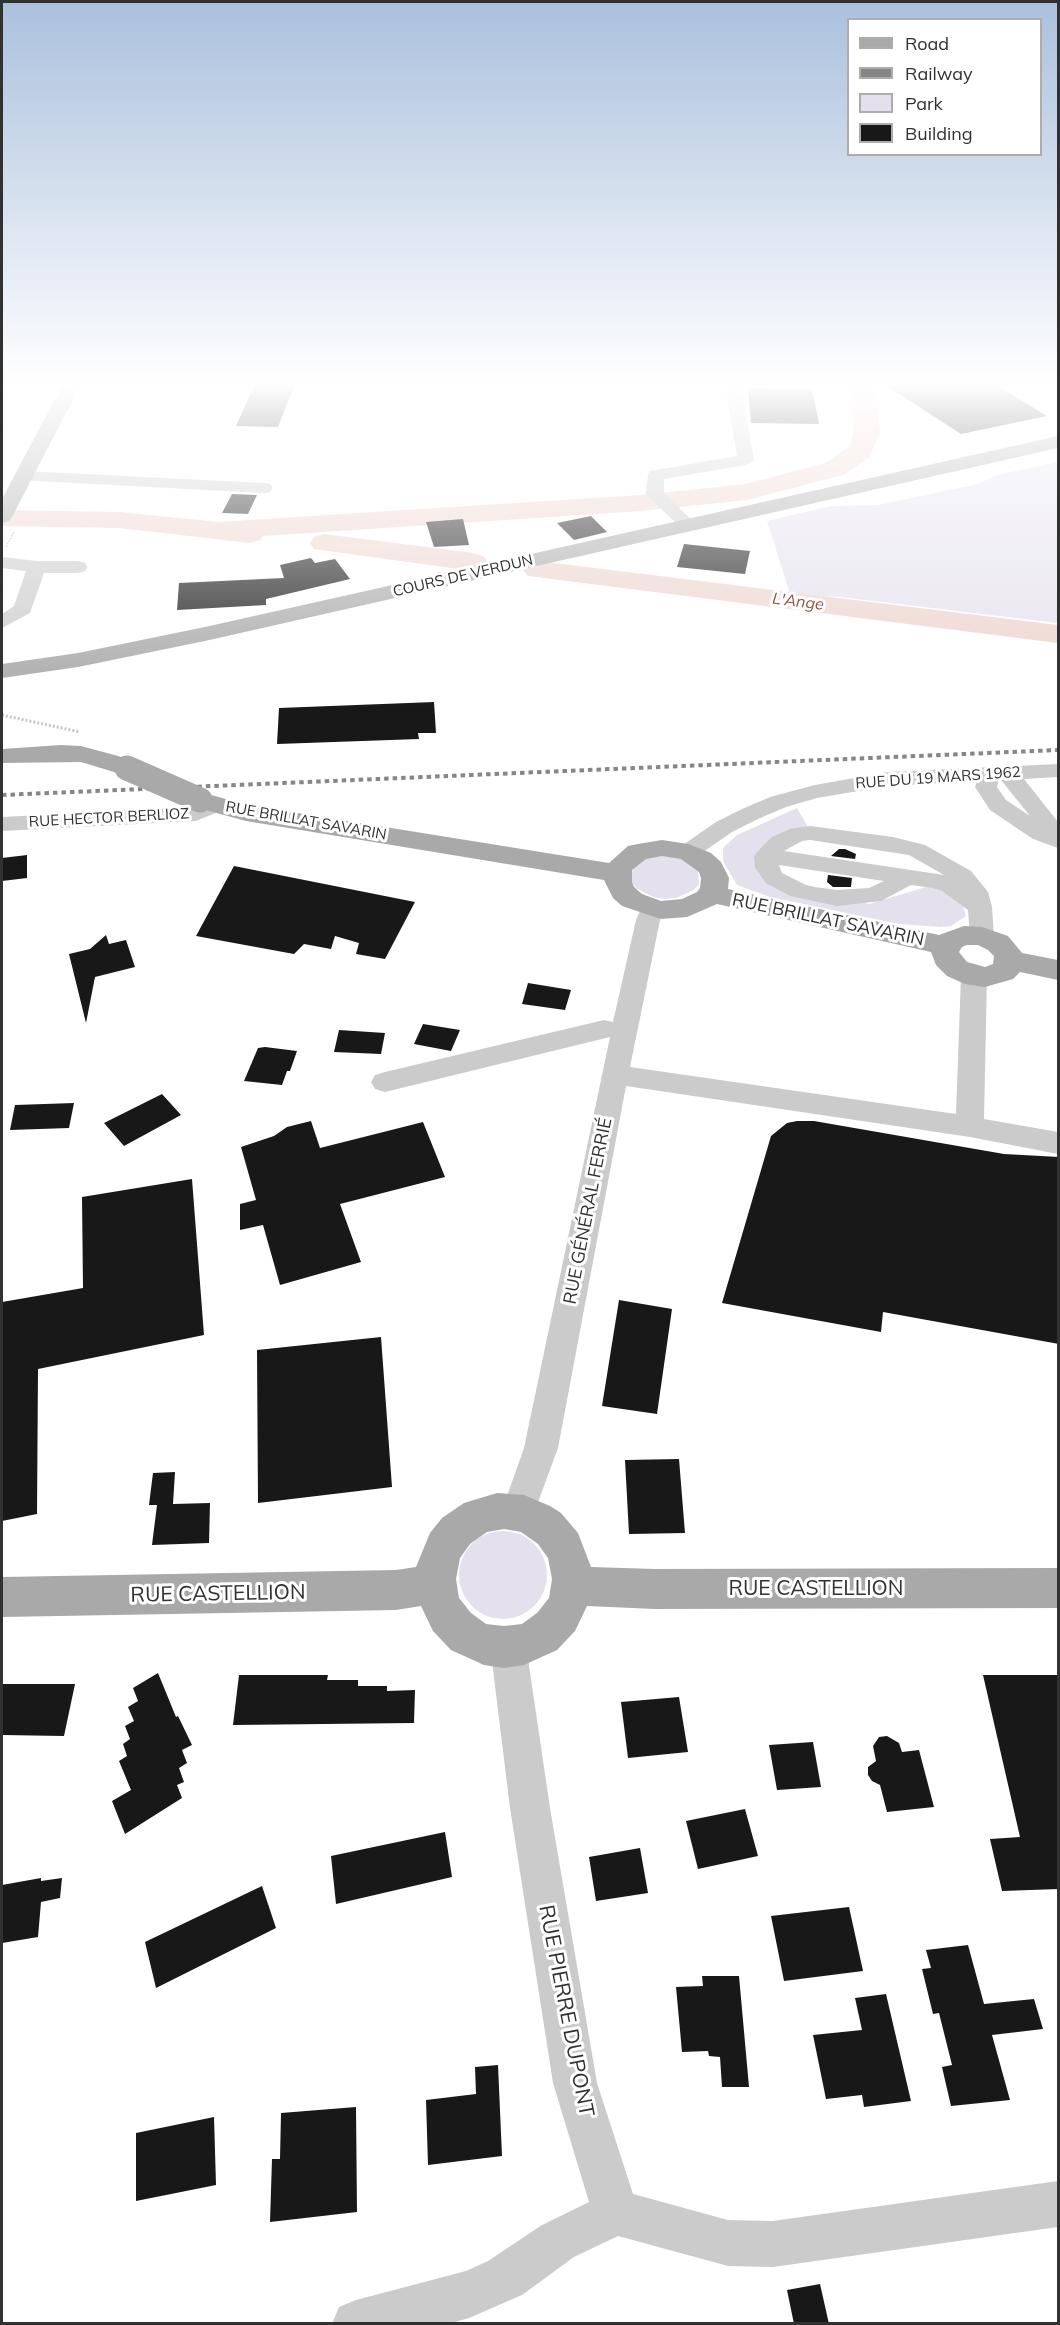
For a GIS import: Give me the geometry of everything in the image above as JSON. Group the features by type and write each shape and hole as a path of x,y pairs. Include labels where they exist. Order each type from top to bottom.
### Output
{"main road":[{"path":"9,523 15,492"},
{"name":"COURS DE VERDUN","path":"2,671 78,660 205,634 833,492"},
{"name":"COURS DE VERDUN","path":"2,683 78,660"},
{"name":"RUE BRILLAT SAVARIN","path":"2,756 81,754 109,761 208,803 246,813 617,873 623,892 632,900 653,908 674,910 687,908 698,904 710,894 715,878 711,868 688,852"},
{"path":"617,873 628,858 644,851 662,848 688,852"},
{"name":"RUE BRILLAT SAVARIN","path":"710,894 946,946"},
{"path":"974,976 995,976 1008,967 1008,954 998,943 982,936"},
{"name":"RUE BRILLAT SAVARIN","path":"974,976 965,974 950,964 946,958 946,946 956,937 982,936"},
{"path":"1009,960 1059,970"},
{"path":"498,1512 519,1513 538,1520 555,1533 567,1549 573,1569 574,1586 566,1608 555,1624 539,1637 508,1645 477,1641 459,1631 445,1616 436,1598 434,1585 437,1559 446,1541 460,1526 478,1516 498,1512"},
{"name":"RUE CASTELLION","path":"2,1597 396,1590 434,1585"},
{"name":"RUE CASTELLION","path":"574,1586 655,1589 1059,1588"}],"street":[{"path":"659,492 660,500 688,525"},
{"path":"2,563 37,567 78,567"},
{"path":"2,622 23,609 37,567"},
{"name":"RUE DU 19 MARS 1962","path":"688,852 724,827 778,802 850,784 936,776 1059,771"},
{"path":"998,805 986,787 999,773 1034,805 1059,837"},
{"path":"936,776 998,805 1041,834 1059,842"},
{"path":"1034,805 1046,787 1059,778"},
{"name":"RUE HECTOR BERLIOZ","path":"2,824 196,814 205,812 208,803"},
{"path":"980,908 950,886 937,881 907,876 887,890 873,896 837,898 798,891 774,878 767,868 766,856 780,842 798,834 810,833 893,844 917,850 963,876 976,892 980,908 982,936"},
{"name":"RUE GÉNÉRAL FERRIÉ","path":"519,1513 541,1448 615,1076 610,1022 653,908"},
{"path":"970,1127 974,976"},
{"path":"385,1082 610,1022"},
{"path":"615,1076 658,1079 1059,1143"},
{"name":"RUE PIERRE DUPONT","path":"508,1645 530,1808 575,2083 616,2213"},
{"path":"356,2324 469,2294 505,2278 558,2241 616,2213 728,2243 773,2244 1059,2204"}],"path":[{"path":"2,555 9,523"},
{"path":"2,715 77,731"}],"green space":[{"path":"937,492 1058,492 1058,623 840,597 790,594 767,521 831,506 878,505"},
{"path":"797,808 808,827 760,872 869,904 933,885 962,904 966,916 951,926 899,924 770,897 737,885 723,861 723,848 737,835"},
{"path":"660,855 683,858 698,869 699,884 694,890 676,898 665,899 653,897 636,888 631,881 633,866 640,860"},
{"path":"503,1531 520,1534 534,1544 544,1558 547,1575 544,1592 534,1606 520,1616 503,1619 486,1616 472,1606 462,1592 459,1575 462,1558 472,1544 486,1534"}],"building":[{"path":"232,494 257,495 248,514 222,513"},
{"path":"591,516 607,532 574,540 557,523"},
{"path":"463,519 469,545 434,547 426,522"},
{"path":"684,544 750,551 745,574 677,567"},
{"path":"311,558 315,563 335,559 350,579 266,599 266,605 177,610 179,583 284,578 280,565"},
{"path":"434,702 436,733 418,733 419,739 277,744 279,708"},
{"path":"839,849 856,854 855,859 831,856"},
{"path":"27,855 27,878 2,881 2,858"},
{"path":"234,866 415,902 385,959 356,954 359,943 335,936 331,949 304,944 294,954 196,936"},
{"path":"828,875 852,878 851,887 833,887 827,882"},
{"path":"106,935 109,944 126,940 135,967 95,977 86,1023 69,954 90,949"},
{"path":"528,983 571,990 565,1010 522,1004"},
{"path":"423,1024 460,1030 451,1051 414,1044"},
{"path":"339,1030 385,1033 381,1054 334,1052"},
{"path":"258,1048 297,1051 282,1085 244,1081"},
{"path":"162,1094 181,1115 124,1146 104,1123"},
{"path":"74,1103 69,1128 10,1130 15,1105"},
{"path":"311,1121 320,1148 423,1122 445,1177 340,1204 361,1262 280,1285 263,1225 240,1230 240,1204 256,1200 241,1147 274,1136 287,1127"},
{"path":"814,1121 1004,1154 1059,1157 1059,1344 883,1312 881,1332 722,1303 771,1136 787,1123"},
{"path":"192,1179 204,1335 38,1369 37,1514 2,1521 2,1302 83,1288 82,1197"},
{"path":"619,1300 672,1309 657,1414 602,1406"},
{"path":"381,1337 392,1487 258,1503 257,1350"},
{"path":"679,1459 685,1533 629,1534 625,1460"},
{"path":"175,1472 173,1504 210,1503 209,1543 152,1545 157,1505 149,1505 153,1473"},
{"path":"158,1673 176,1717 178,1716 192,1745 182,1750 187,1763 179,1768 184,1782 177,1785 182,1798 125,1834 112,1801 131,1790 119,1761 127,1756 123,1744 130,1739 125,1726 134,1721 128,1707 138,1701 133,1688"},
{"path":"239,1675 328,1675 327,1680 358,1680 358,1686 387,1686 387,1691 415,1690 414,1723 233,1725"},
{"path":"983,1675 1059,1675 1059,1889 1002,1891 990,1839 1020,1837"},
{"path":"2,1684 75,1684 64,1736 2,1735"},
{"path":"679,1697 688,1752 628,1758 621,1702"},
{"path":"887,1736 899,1743 902,1752 919,1750 934,1807 887,1812 880,1785 872,1781 868,1775 868,1767 876,1761 873,1746 879,1737"},
{"path":"813,1742 821,1787 777,1790 769,1745"},
{"path":"745,1809 758,1856 698,1869 686,1821"},
{"path":"445,1832 452,1877 336,1904 331,1856"},
{"path":"640,1848 648,1893 596,1901 589,1857"},
{"path":"41,1878 41,1881 62,1878 60,1898 41,1902 38,1937 2,1943 2,1885"},
{"path":"262,1886 276,1928 156,1988 145,1942"},
{"path":"849,1907 863,1971 784,1981 771,1916"},
{"path":"968,1945 984,2004 1034,1999 1043,2029 992,2035 1010,2100 951,2106 942,2067 952,2065 939,2013 933,2014 922,1969 931,1968 926,1950"},
{"path":"702,1976 739,1976 749,2087 722,2087 720,2057 709,2056 708,2051 682,2052 676,1987 703,1986"},
{"path":"886,1994 911,2101 864,2107 862,2095 826,2099 813,2035 862,2030 855,1998"},
{"path":"498,2065 502,2156 428,2165 426,2100 476,2094 475,2067"},
{"path":"356,2107 357,2212 270,2222 272,2159 280,2159 281,2113"},
{"path":"214,2117 216,2185 136,2201 136,2133"},
{"path":"820,2284 829,2324 794,2324 787,2290"}],"waterway":[{"path":"221,530 641,503 742,492"},
{"name":"L'Ange","path":"2,518 119,520 250,534"},
{"name":"L'Ange","path":"324,543 473,562"},
{"name":"L'Ange","path":"538,570 1058,634"}],"railway":[{"path":"2,795 1058,750"}]}
